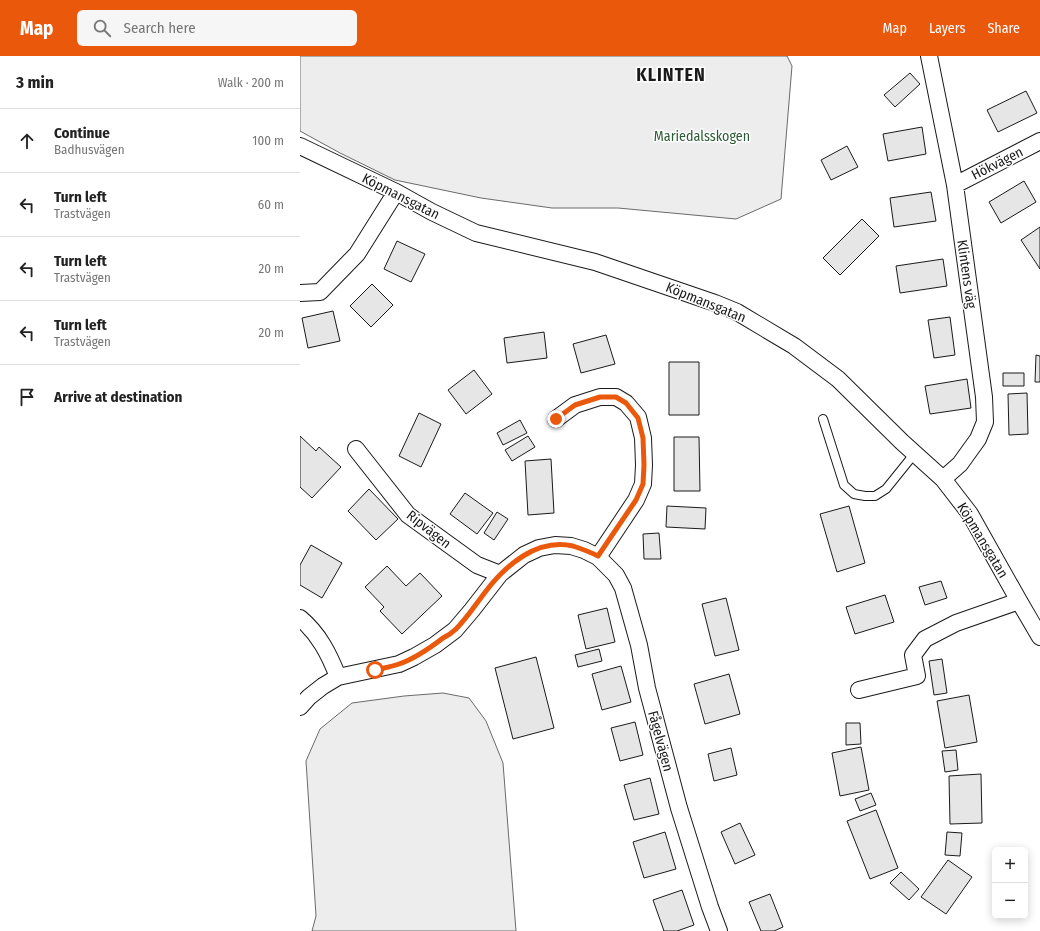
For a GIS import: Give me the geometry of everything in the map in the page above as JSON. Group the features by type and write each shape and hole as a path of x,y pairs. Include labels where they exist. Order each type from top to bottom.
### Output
{"street":[{"name":"Klintens väg","path":"929,56 955,185 985,422 978,439 960,464 944,479"},
{"name":"Hökvägen","path":"955,185 1040,141"},
{"name":"Köpmansgatan","path":"300,146 396,192 432,212 476,232 594,262 715,303 736,312 794,346 838,379 902,442 944,479 970,514 1040,637"},
{"path":"300,293 320,292 357,254 396,192"},
{"path":"300,708 309,697 338,677 399,664 435,645 455,630 500,574 524,555 539,548 555,545 571,546 598,556 636,500 643,484 643,438 638,418 626,403 616,397 600,397 575,405 556,419"},
{"name":"Ripvägen","path":"356,449 408,515 477,565 500,574"},
{"name":"Fågelvägen","path":"598,556 616,575 623,588 639,645 647,688 679,808 719,931"},
{"path":"859,690 917,676 913,655 925,639 956,623 1019,601"},
{"path":"300,618 313,631 323,645 331,658 338,677"}],"lane":[{"path":"824,419 844,485 854,494 875,496 886,489 915,453"}],"shaded area":[{"name":"Mariedalsskogen","path":"300,56 787,56 792,66 781,199 736,219 618,208 552,208 481,198 395,180 340,153 300,131"},
{"path":"443,693 469,698 486,721 503,763 516,931 312,931 316,916 306,761 320,729 352,703 404,696"}],"building":[{"path":"910,73 920,84 895,107 884,95"},
{"path":"1026,91 1037,113 998,132 987,110"},
{"path":"922,127 926,154 888,161 883,134"},
{"path":"847,146 858,167 831,180 821,160"},
{"path":"1024,181 1036,202 1001,223 989,202"},
{"path":"931,192 936,221 894,227 890,198"},
{"path":"862,219 879,236 840,275 823,258"},
{"path":"1040,227 1040,269 1021,240"},
{"path":"397,241 425,254 411,282 384,269"},
{"path":"943,259 947,286 900,293 896,266"},
{"path":"372,284 393,305 371,327 350,306"},
{"path":"333,311 340,341 308,348 302,318"},
{"path":"950,317 955,355 934,358 928,320"},
{"path":"544,332 547,358 507,363 504,338"},
{"path":"606,335 615,364 581,373 573,344"},
{"path":"1036,355 1040,356 1040,382 1035,382"},
{"path":"669,362 699,362 699,415 669,415"},
{"path":"474,370 492,394 466,414 448,390"},
{"path":"1003,373 1024,373 1024,386 1003,386"},
{"path":"967,379 971,408 930,414 925,386"},
{"path":"1027,393 1028,434 1009,435 1008,394"},
{"path":"419,413 441,424 421,467 399,456"},
{"path":"520,420 527,433 503,445 497,433"},
{"path":"300,436 316,451 319,447 341,467 312,498 300,487"},
{"path":"528,436 535,447 512,461 505,450"},
{"path":"674,437 699,437 700,491 674,491"},
{"path":"551,459 554,513 528,515 525,461"},
{"path":"369,489 398,519 376,540 348,511"},
{"path":"465,493 493,513 477,534 450,514"},
{"path":"667,506 706,508 705,529 666,527"},
{"path":"849,506 865,563 837,572 820,514"},
{"path":"497,512 508,519 494,540 484,533"},
{"path":"659,533 661,559 644,559 643,534"},
{"path":"311,545 342,563 322,598 300,585 300,565"},
{"path":"387,566 406,586 420,573 442,596 402,634 380,611 384,607 365,587"},
{"path":"941,581 947,598 925,605 919,587"},
{"path":"885,595 894,622 855,634 846,607"},
{"path":"726,598 739,650 715,656 702,604"},
{"path":"607,608 615,642 586,649 578,615"},
{"path":"599,649 602,661 578,667 575,655"},
{"path":"536,657 554,728 513,739 495,668"},
{"path":"942,659 947,693 934,695 929,661"},
{"path":"621,666 631,702 602,710 592,674"},
{"path":"729,674 740,714 705,724 694,684"},
{"path":"969,695 977,742 945,748 937,701"},
{"path":"635,722 643,755 620,761 611,728"},
{"path":"846,723 860,723 861,744 846,745"},
{"path":"861,747 869,790 840,796 832,753"},
{"path":"731,748 737,775 714,781 708,754"},
{"path":"956,750 958,770 945,772 942,751"},
{"path":"981,774 982,823 950,824 949,776"},
{"path":"650,778 659,814 634,820 624,785"},
{"path":"871,793 876,805 860,811 855,799"},
{"path":"876,810 898,868 870,879 847,821"},
{"path":"740,823 755,855 735,864 721,832"},
{"path":"665,832 676,869 644,878 633,842"},
{"path":"947,832 962,833 960,856 945,855"},
{"path":"948,860 972,877 946,914 921,897"},
{"path":"901,872 919,889 909,900 890,883"},
{"path":"682,890 694,925 677,931 664,931 653,900"},
{"path":"770,894 783,927 774,931 761,931 749,902"}],"district":[{"name":"KLINTEN","path":"671,75"}],"route":[{"path":"375,670 399,664 414,657 435,645 455,630 500,574 524,555 539,548 555,545 571,546 598,556 636,500 643,484 643,438 638,418 626,403 616,397 600,397 575,405 556,419"}]}
